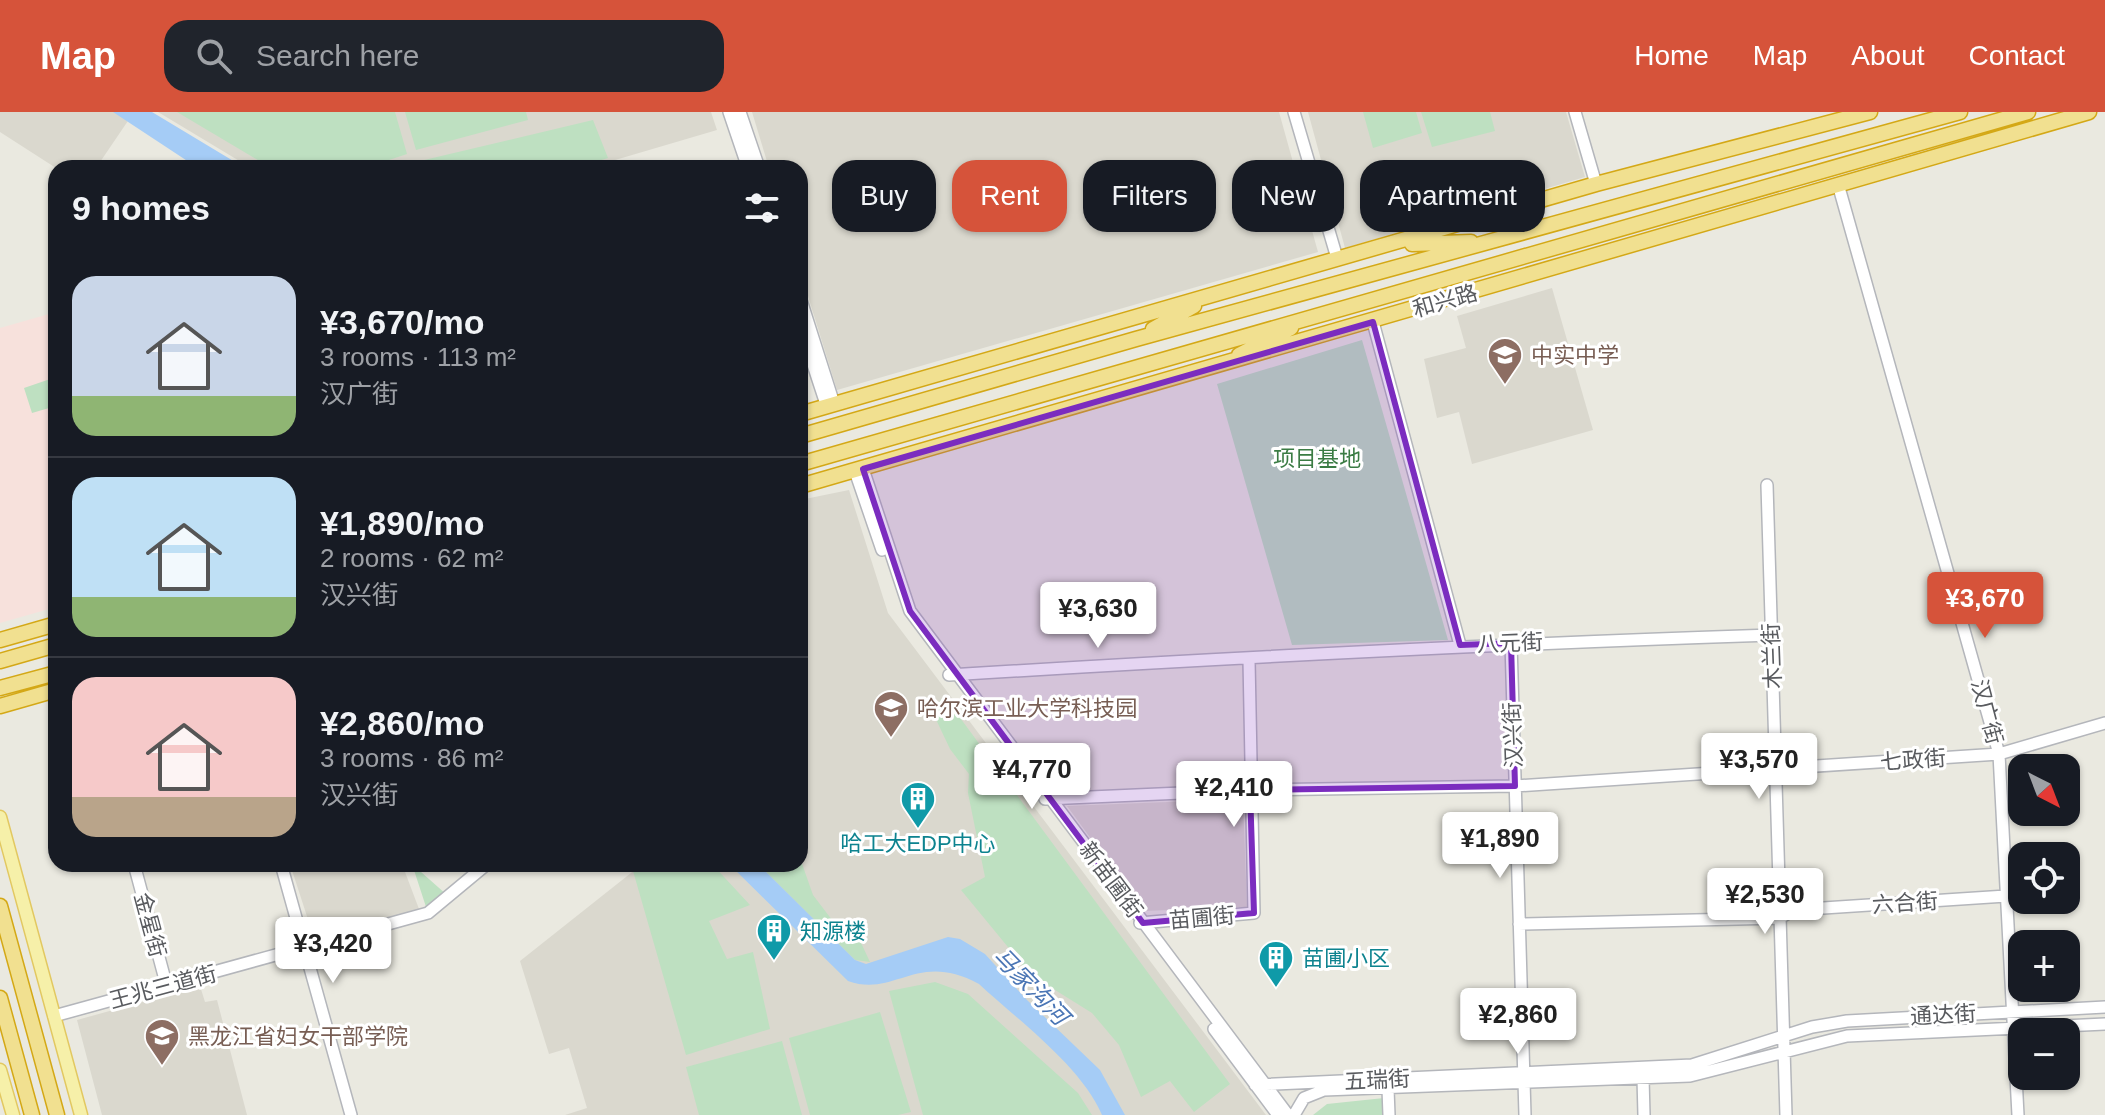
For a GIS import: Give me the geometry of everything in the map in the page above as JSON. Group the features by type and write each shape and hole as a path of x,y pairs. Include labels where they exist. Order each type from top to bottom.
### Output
{"highway":[{"path":"808,412 1818,119 1870,112"},
{"path":"1867,137 1920,112"},
{"name":"和兴路","path":"808,434 1136,339 1960,112"},
{"path":"1885,170 1972,128 2028,112"},
{"name":"和兴路","path":"808,484 1210,370 2089,112"},
{"name":"和兴路","path":"808,462 1972,128"},
{"path":"1389,245 1495,241"},
{"path":"1136,339 1215,294"},
{"path":"1210,370 1321,313"},
{"path":"830,405 883,413"},
{"path":"0,640 48,626"},
{"path":"0,658 48,647"},
{"path":"0,688 48,675"},
{"path":"0,706 48,692"},
{"path":"0,906 57,1115"},
{"path":"0,998 32,1115"}],"main road":[{"path":"0,712 16,702"},
{"path":"0,817 81,1115"},
{"path":"0,1070 13,1115"}],"street":[{"path":"729,112 745,160"},
{"path":"740,112 756,160"},
{"path":"1294,112 1337,258"},
{"path":"1575,112 1596,184"},
{"name":"汉广街","path":"1838,184 1999,754 2012,1018"},
{"path":"1373,322 1460,645"},
{"path":"808,326 830,405"},
{"path":"808,346 830,405"},
{"name":"新苗圃街","path":"859,470 903,611 1048,799 1260,1085 1278,1115"},
{"name":"木兰街","path":"1767,485 1786,1115"},
{"name":"八元街","path":"953,674 1249,660 1460,645 1772,635"},
{"name":"汉兴街","path":"1511,643 1525,1115"},
{"name":"苗圃街","path":"1140,923 1254,913 1249,660"},
{"name":"七政街","path":"1048,799 1250,790 1515,786 1999,754 2105,723"},
{"name":"金星街","path":"136,872 167,987"},
{"path":"283,872 351,1115"},
{"name":"王兆三道街","path":"54,1016 428,913 477,872"},
{"name":"六合街","path":"1519,924 1780,918 1793,910 2006,896"},
{"name":"通达街","path":"1783,1036 1847,1021 2105,1007"},
{"name":"通达街","path":"2080,1025 2105,1024"},
{"name":"通达街","path":"1784,1053 1810,1043 1847,1036 2008,1028"},
{"name":"五瑞街","path":"1291,1115 1310,1094 1324,1090 1388,1089 1692,1065 1783,1036"},
{"name":"五瑞街","path":"1260,1085 1643,1078 1706,1074 1784,1053"},
{"path":"1643,1078 1644,1115"},
{"name":"新苗圃街","path":"1260,1085 1291,1115"},
{"path":"1388,1089 1389,1115"},
{"name":"汉广街","path":"2017,1090 2018,1115"}],"highlighted area":[{"path":"1373,322 1460,645 1511,643 1515,786 1250,790 1254,913 1143,923 910,611 863,469"}],"shaded area":[{"path":"0,112 134,112 101,160 48,160 48,163 0,132"},
{"path":"158,112 711,112 717,130 615,160 238,160"},
{"path":"752,112 1279,112 1292,160 1232,160 1232,232 1312,232 1318,252 837,390 808,296 808,160 767,160"},
{"path":"1308,112 1566,112 1585,177 1545,189 1545,160 1360,160 1360,232 1399,232 1345,248 1341,232 1344,232 1344,160 1321,160"},
{"name":"中实中学","path":"1552,288 1593,430 1472,464 1459,412 1437,418 1424,359 1466,348 1457,316"},
{"path":"48,314 48,609 0,623 0,328"},
{"name":"哈尔滨工业大学科技园","path":"849,490 888,613 1266,1115 565,1115 587,1108 569,1048 549,1054 520,961 632,872 808,872 808,498"},
{"path":"1243,799 1247,907 1144,911 1067,806"},
{"path":"293,872 405,872 419,909 314,938"},
{"name":"黑龙江省妇女干部学院","path":"200,986 205,1002 217,1000 247,1115 102,1115 77,1020"}],"green space":[{"path":"177,112 395,112 407,154 389,160 258,160"},
{"path":"405,112 526,112 528,120 416,150"},
{"path":"1363,112 1416,112 1422,133 1373,148"},
{"path":"1421,112 1490,112 1495,131 1432,147"},
{"path":"593,120 608,158 601,160 424,160"},
{"name":"项目基地","path":"1362,340 1448,640 1292,645 1217,384"},
{"path":"48,380 48,408 32,413 24,388"},
{"path":"944,696 1230,1084 1194,1112 1170,1081 1141,1097 1119,1045 1092,1013 1031,975 961,890 985,877 968,793 969,774 950,749 932,711"},
{"path":"415,872 421,872 447,895 428,913"},
{"path":"633,872 719,872 750,905 709,921 727,959 753,952 770,1029 686,1055"},
{"path":"766,872 805,872 813,895 842,933 855,930 870,962 855,960"},
{"path":"935,982 968,994 1078,1093 1092,1115 923,1115 889,991"},
{"path":"880,1012 911,1112 898,1115 810,1115 789,1038"},
{"path":"782,1041 802,1115 699,1115 686,1067"},
{"path":"1384,1098 1384,1115 1313,1115 1327,1104"}],"water":[{"path":"113,112 152,112 232,160 186,160"},
{"path":"737,872 766,872 855,960 866,964 948,937 960,939 985,954 1027,1000 1100,1070 1125,1115 1102,1115 1080,1079 979,984 939,972 880,984 848,981"}],"place":[{"name":"中实中学","path":"1505,386"},
{"name":"哈尔滨工业大学科技园","path":"891,739"},
{"name":"哈工大EDP中心","path":"918,830"},
{"name":"知源楼","path":"774,962"},
{"name":"苗圃小区","path":"1276,989"},
{"name":"黑龙江省妇女干部学院","path":"162,1067"}],"water label":[{"name":"马家沟河","path":"1031,986"}]}
